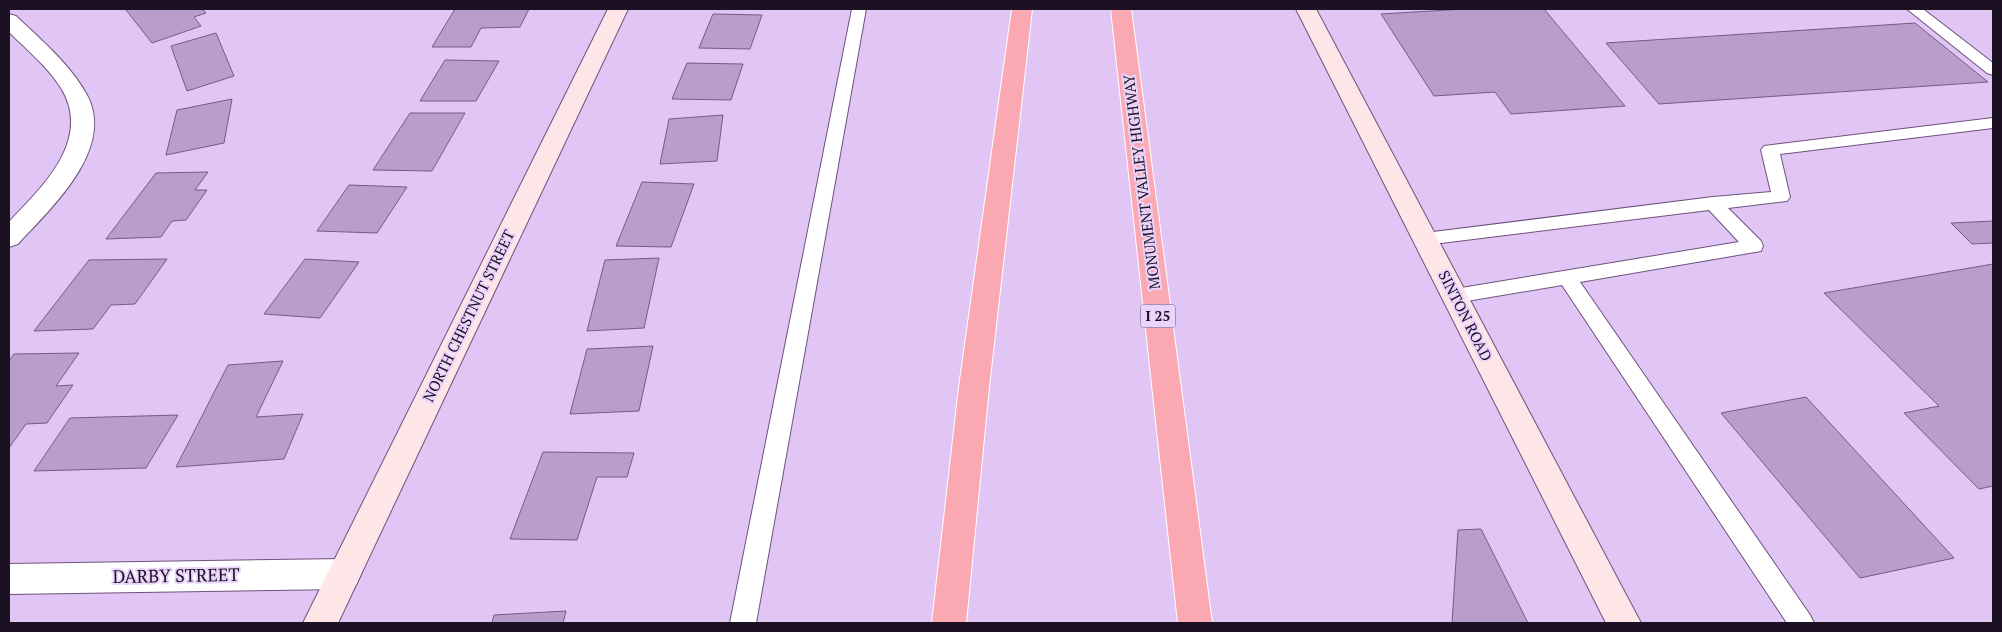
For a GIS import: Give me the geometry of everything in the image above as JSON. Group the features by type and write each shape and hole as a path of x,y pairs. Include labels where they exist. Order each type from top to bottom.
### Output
{"highway":[{"path":"949,623 974,387 1022,9"},
{"name":"MONUMENT VALLEY HIGHWAY","path":"1121,9 1195,623"}],"street":[{"name":"NORTH CHESTNUT STREET","path":"320,623 618,9"},
{"name":"SINTON ROAD","path":"1306,9 1624,623"},
{"path":"9,20 65,78 78,98 84,122 79,149 61,179 9,238"},
{"name":"DARBY STREET","path":"9,579 344,574"}],"lane":[{"path":"743,623 859,9"},
{"path":"1914,9 1993,70"},
{"path":"1425,239 1713,203 1781,197 1770,150 1993,123"},
{"path":"1455,296 1754,246 1713,203"},
{"path":"1567,278 1801,623"}],"building":[{"path":"202,9 206,13 194,17 201,26 152,43 126,10"},
{"path":"455,9 529,9 520,27 481,28 471,47 432,47"},
{"path":"1465,9 1544,9 1625,106 1511,114 1495,92 1434,96 1381,14"},
{"path":"713,14 762,15 750,49 699,48"},
{"path":"1915,23 1988,82 1659,104 1606,43"},
{"path":"216,33 234,76 187,91 171,46"},
{"path":"445,60 499,61 476,101 420,101"},
{"path":"687,63 743,64 731,100 672,99"},
{"path":"232,99 224,143 166,155 177,110"},
{"path":"410,113 465,113 432,171 373,170"},
{"path":"723,115 717,161 660,164 669,119"},
{"path":"208,172 195,190 207,190 186,220 172,221 161,237 106,239 156,173"},
{"path":"642,182 694,184 671,247 616,246"},
{"path":"349,185 407,187 377,233 317,231"},
{"path":"1993,221 1993,243 1972,244 1951,223"},
{"path":"659,258 644,328 587,331 605,260"},
{"path":"167,259 135,304 111,305 93,329 34,331 89,260"},
{"path":"305,259 359,262 320,318 264,314"},
{"path":"1993,264 1993,486 1979,489 1904,413 1939,406 1824,293"},
{"path":"653,346 639,411 570,414 587,349"},
{"path":"79,353 56,386 73,385 47,423 26,424 9,448 9,361 14,354"},
{"path":"283,361 256,417 303,414 284,459 176,467 228,365"},
{"path":"1806,397 1954,558 1860,578 1721,413"},
{"path":"178,415 146,468 34,471 70,418"},
{"path":"543,452 634,453 627,477 597,477 577,540 510,539"},
{"path":"1481,529 1528,623 1452,623 1458,530"},
{"path":"566,611 563,623 492,623 494,615"}]}
